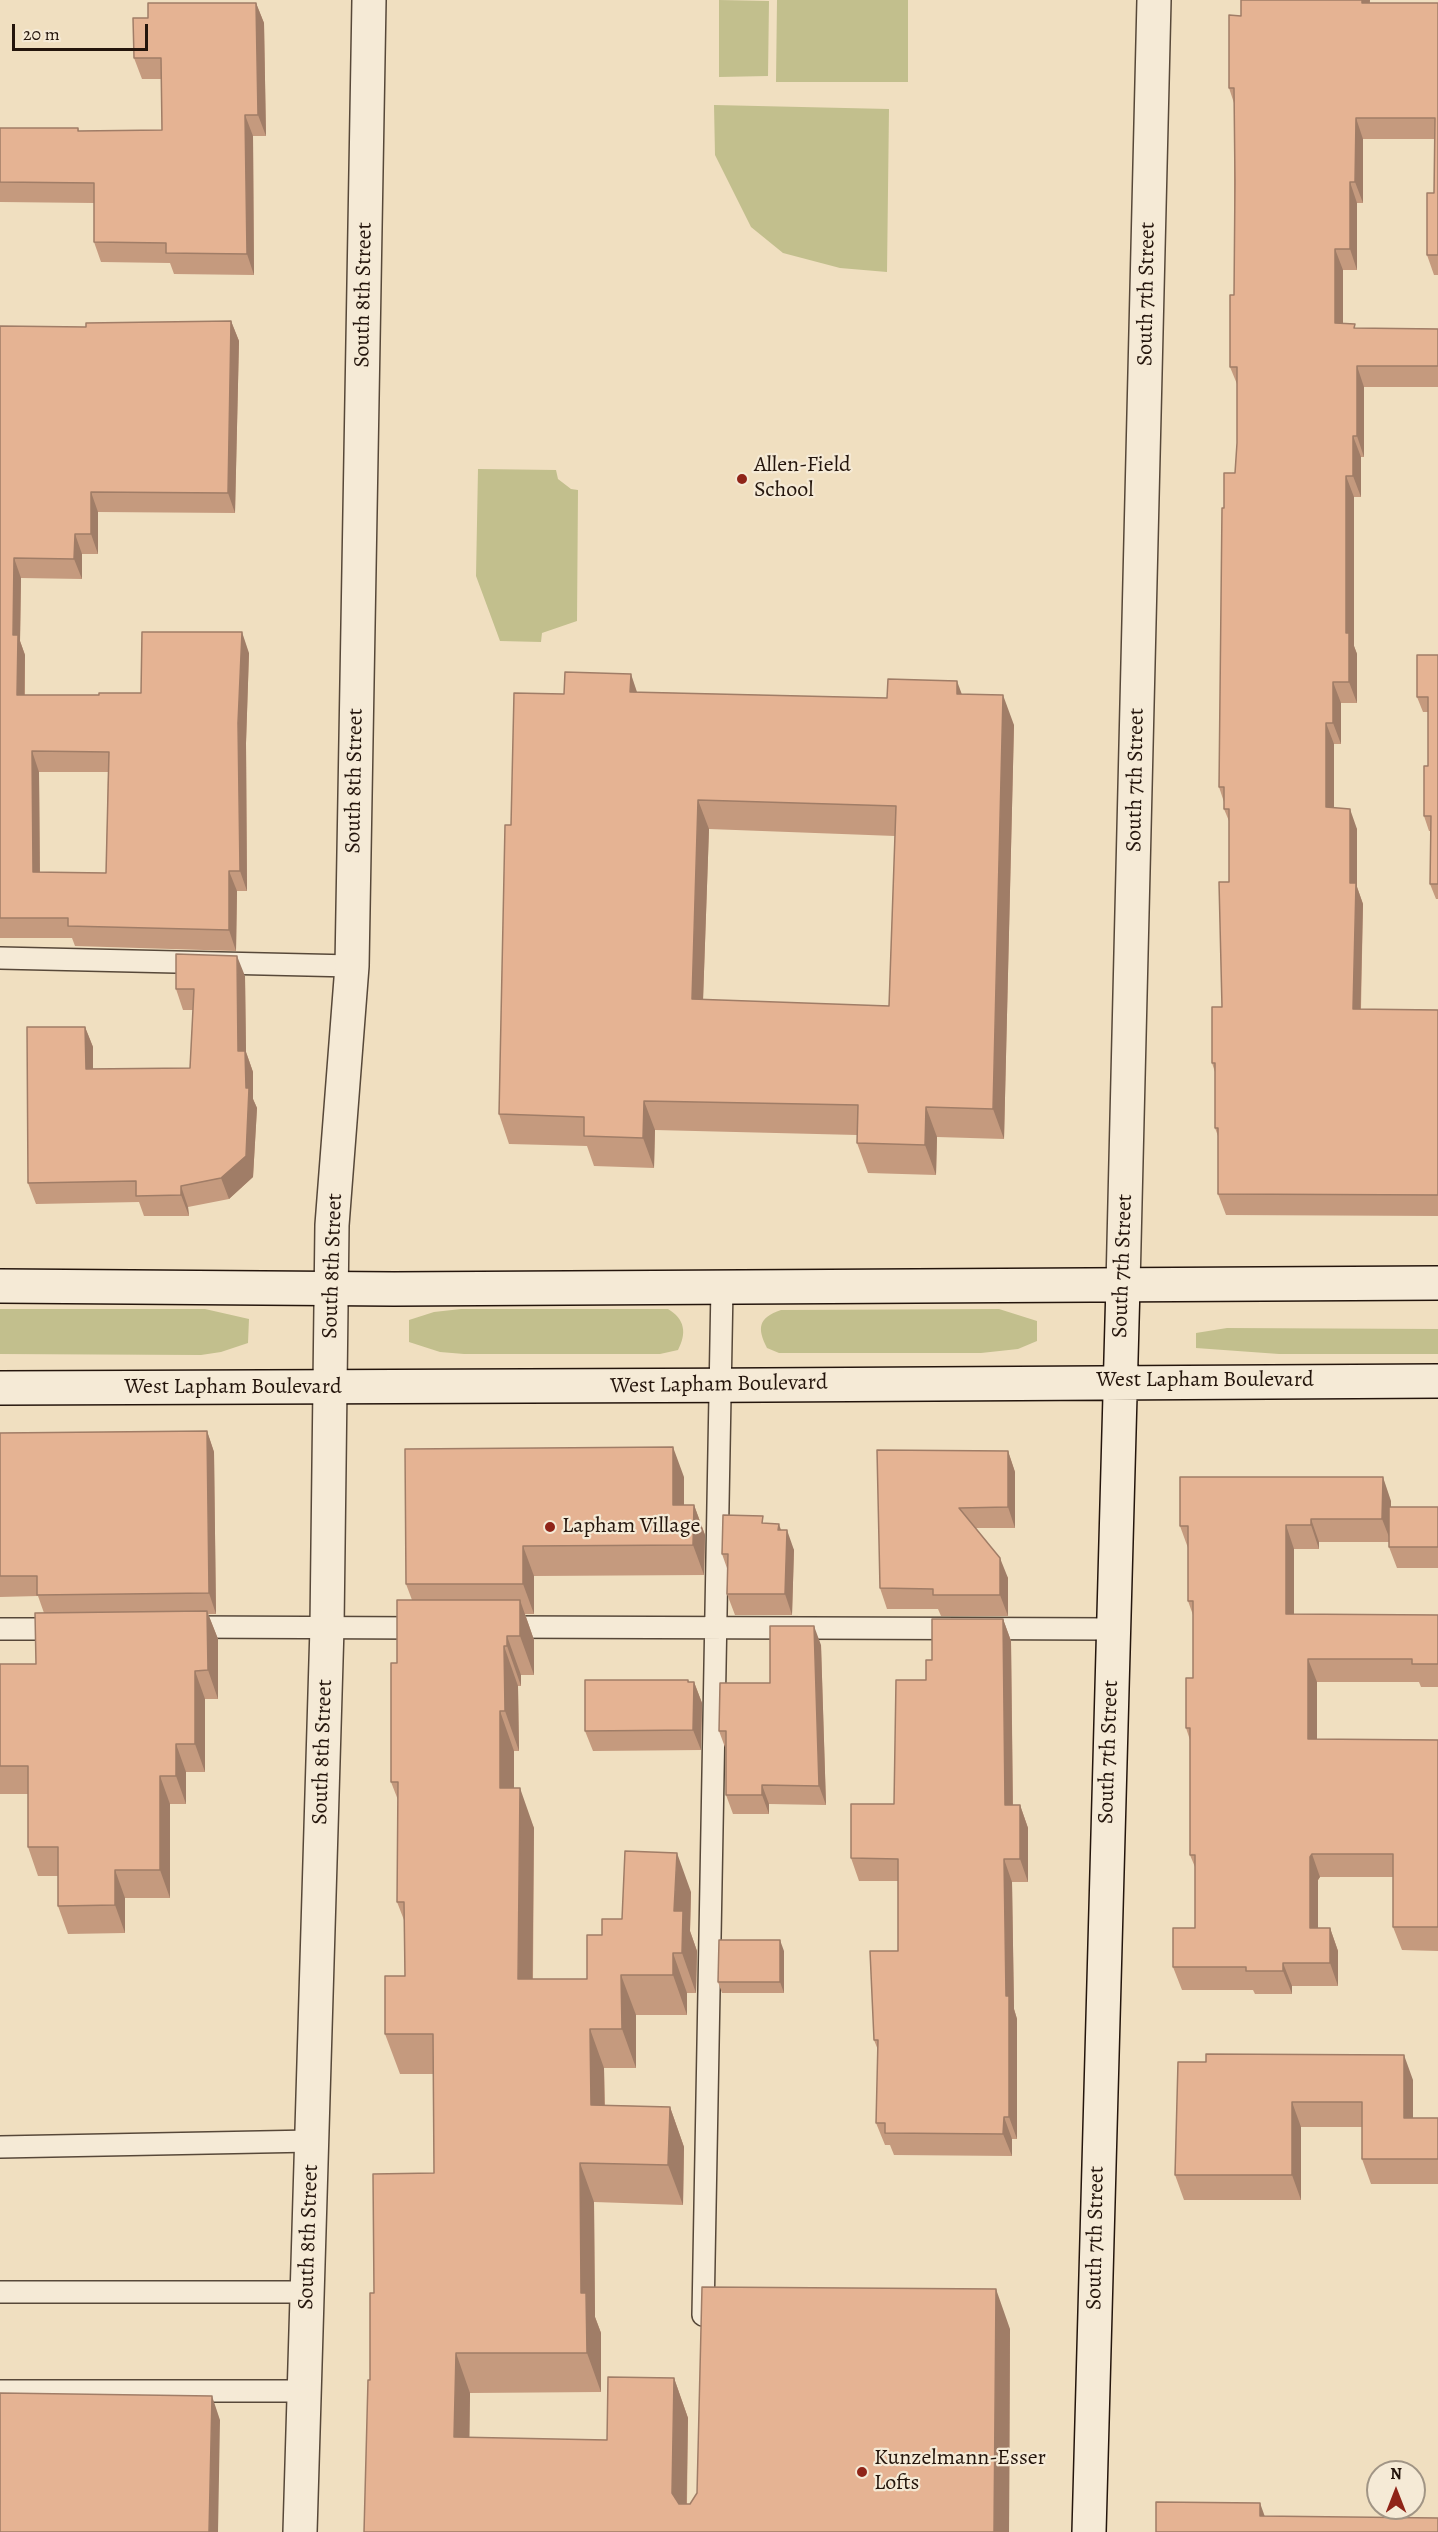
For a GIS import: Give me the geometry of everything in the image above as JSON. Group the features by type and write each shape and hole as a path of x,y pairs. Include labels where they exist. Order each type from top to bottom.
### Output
{"street":[{"name":"South 8th Street","path":"300,2532 327,1627 332,1225 352,966 369,0"},
{"name":"South 7th Street","path":"1089,2532 1123,1285 1154,0"},
{"path":"0,1286 331,1289 1438,1283"},
{"name":"West Lapham Boulevard","path":"0,1388 330,1389 1119,1381 1438,1381"}],"lane":[{"path":"0,958 352,966"},
{"path":"703,2330 722,1287"},
{"path":"482,1628 716,1626 1112,1629"},
{"path":"0,1629 82,1628"},
{"path":"164,1628 447,1628"},
{"path":"0,2147 312,2142"},
{"path":"0,2292 307,2292"},
{"path":"0,2391 304,2391"}],"shaded area":[{"path":"719,0 769,1 768,76 719,77"},
{"path":"777,0 908,0 908,82 776,82"},
{"path":"714,105 889,109 887,272 840,268 783,253 751,227 715,155"},
{"path":"478,469 556,470 558,479 571,489 578,490 577,621 542,633 541,642 500,641 476,576"},
{"path":"0,1309 205,1309 249,1319 248,1343 221,1352 201,1355 0,1354"},
{"path":"461,1309 668,1309 681,1322 683,1338 678,1350 660,1354 464,1354 440,1352 409,1342 409,1320 434,1312"},
{"path":"999,1309 1037,1321 1037,1341 1018,1349 981,1353 779,1353 767,1348 761,1329 768,1316 781,1310"},
{"path":"1227,1328 1438,1329 1438,1354 1279,1354 1196,1348 1196,1333"}],"building":[{"path":"1241,0 1362,0 1362,3 1438,3 1438,255 1427,255 1427,193 1434,193 1435,118 1356,118 1355,182 1350,182 1350,249 1335,249 1335,323 1355,324 1354,328 1438,329 1438,366 1357,366 1357,436 1353,436 1353,476 1346,476 1346,633 1349,633 1349,682 1333,682 1333,723 1326,723 1326,807 1350,809 1350,883 1356,883 1353,1009 1438,1010 1438,1195 1218,1194 1218,1128 1215,1128 1212,1007 1222,1007 1219,882 1229,882 1229,809 1224,809 1224,787 1219,787 1222,508 1224,508 1224,473 1235,473 1237,443 1237,367 1230,367 1230,295 1234,295 1235,182 1234,88 1229,88 1229,15 1241,16"},
{"path":"148,3 256,3 258,115 245,115 247,254 166,253 166,243 94,242 94,183 0,182 0,128 78,128 78,131 162,130 161,58 134,58 133,18 148,18"},
{"path":"231,321 228,493 91,492 91,534 75,534 74,559 14,558 13,635 18,635 17,695 141,693 142,632 242,632 238,723 240,871 229,871 229,930 68,926 68,918 0,918 0,326 86,327 86,323","holes":["32,751 109,752 106,873 33,872"]},
{"path":"1417,655 1438,655 1438,884 1430,884 1431,816 1424,816 1424,766 1428,766 1428,697 1417,697"},
{"path":"565,672 631,674 630,692 887,698 888,679 957,681 957,694 1003,695 993,1109 926,1107 925,1145 857,1143 858,1105 644,1101 643,1138 584,1136 584,1117 499,1114 505,825 511,825 514,693 564,694","holes":["698,800 896,806 889,1006 692,999"]},
{"path":"176,954 237,956 238,1051 245,1051 246,1088 249,1088 246,1156 221,1178 181,1186 181,1195 136,1196 136,1181 28,1183 27,1027 85,1027 86,1069 190,1068 194,989 176,989"},
{"path":"207,1431 209,1593 37,1595 37,1576 0,1576 0,1433"},
{"name":"Lapham Village","path":"673,1447 673,1505 694,1505 693,1545 523,1546 523,1584 406,1584 405,1449"},
{"path":"877,1450 1008,1451 1008,1507 959,1508 1000,1558 1000,1595 933,1595 933,1589 880,1588"},
{"path":"1180,1477 1383,1477 1382,1519 1311,1519 1311,1525 1286,1525 1286,1614 1438,1615 1438,1664 1412,1664 1412,1659 1308,1659 1308,1739 1438,1740 1438,1927 1393,1927 1393,1854 1312,1854 1310,1857 1310,1928 1330,1928 1330,1963 1283,1963 1283,1971 1246,1971 1246,1967 1173,1967 1173,1928 1195,1928 1195,1855 1190,1855 1190,1728 1186,1728 1186,1678 1193,1678 1193,1601 1188,1601 1188,1526 1180,1526"},
{"path":"1389,1507 1438,1507 1438,1547 1389,1547"},
{"path":"723,1515 763,1516 762,1523 779,1524 778,1530 787,1530 785,1594 727,1594 728,1554 722,1554"},
{"path":"397,1600 520,1600 520,1636 507,1636 507,1646 504,1646 505,1711 500,1711 500,1788 520,1788 518,1979 587,1979 587,1935 602,1935 602,1919 622,1919 625,1851 677,1853 674,1911 683,1911 682,1953 673,1953 673,1975 621,1975 622,2029 590,2029 591,2105 670,2107 668,2165 580,2163 581,2293 586,2293 587,2353 456,2353 454,2437 607,2440 608,2377 674,2378 672,2493 679,2504 690,2504 697,2493 702,2287 996,2289 994,2532 364,2532 368,2380 370,2380 370,2293 374,2293 373,2174 434,2173 433,2034 385,2034 385,1976 405,1976 404,1902 397,1902 398,1782 391,1782 391,1663 397,1663"},
{"path":"207,1611 208,1670 195,1671 195,1744 176,1744 176,1776 160,1776 160,1870 115,1870 115,1905 58,1906 58,1847 28,1847 28,1766 0,1766 0,1664 36,1664 35,1613"},
{"path":"932,1619 1003,1619 1005,1805 1020,1805 1020,1859 1004,1859 1006,1996 1009,1996 1009,2117 1004,2117 1003,2134 885,2133 885,2123 876,2123 878,2040 874,2040 870,1951 898,1951 898,1859 851,1858 851,1804 894,1804 896,1680 926,1680 926,1660 932,1660"},
{"path":"770,1626 814,1626 819,1786 762,1785 762,1795 726,1795 726,1731 719,1731 720,1683 770,1683"},
{"path":"585,1680 688,1680 688,1682 694,1682 693,1730 585,1731"},
{"path":"719,1940 780,1940 780,1982 718,1982"},
{"path":"1206,2054 1404,2055 1404,2118 1438,2118 1438,2159 1362,2159 1362,2102 1292,2102 1292,2175 1175,2175 1178,2062 1206,2062"},
{"path":"0,2393 212,2396 209,2532 0,2532"},
{"path":"1156,2502 1260,2503 1260,2516 1366,2517 1366,2520 1438,2518 1438,2532 1156,2532"}],"place":[{"name":"Allen-Field School","path":"742,479"},
{"name":"Lapham Village","path":"550,1527"},
{"name":"Kunzelmann-Esser Lofts","path":"862,2472"}]}
